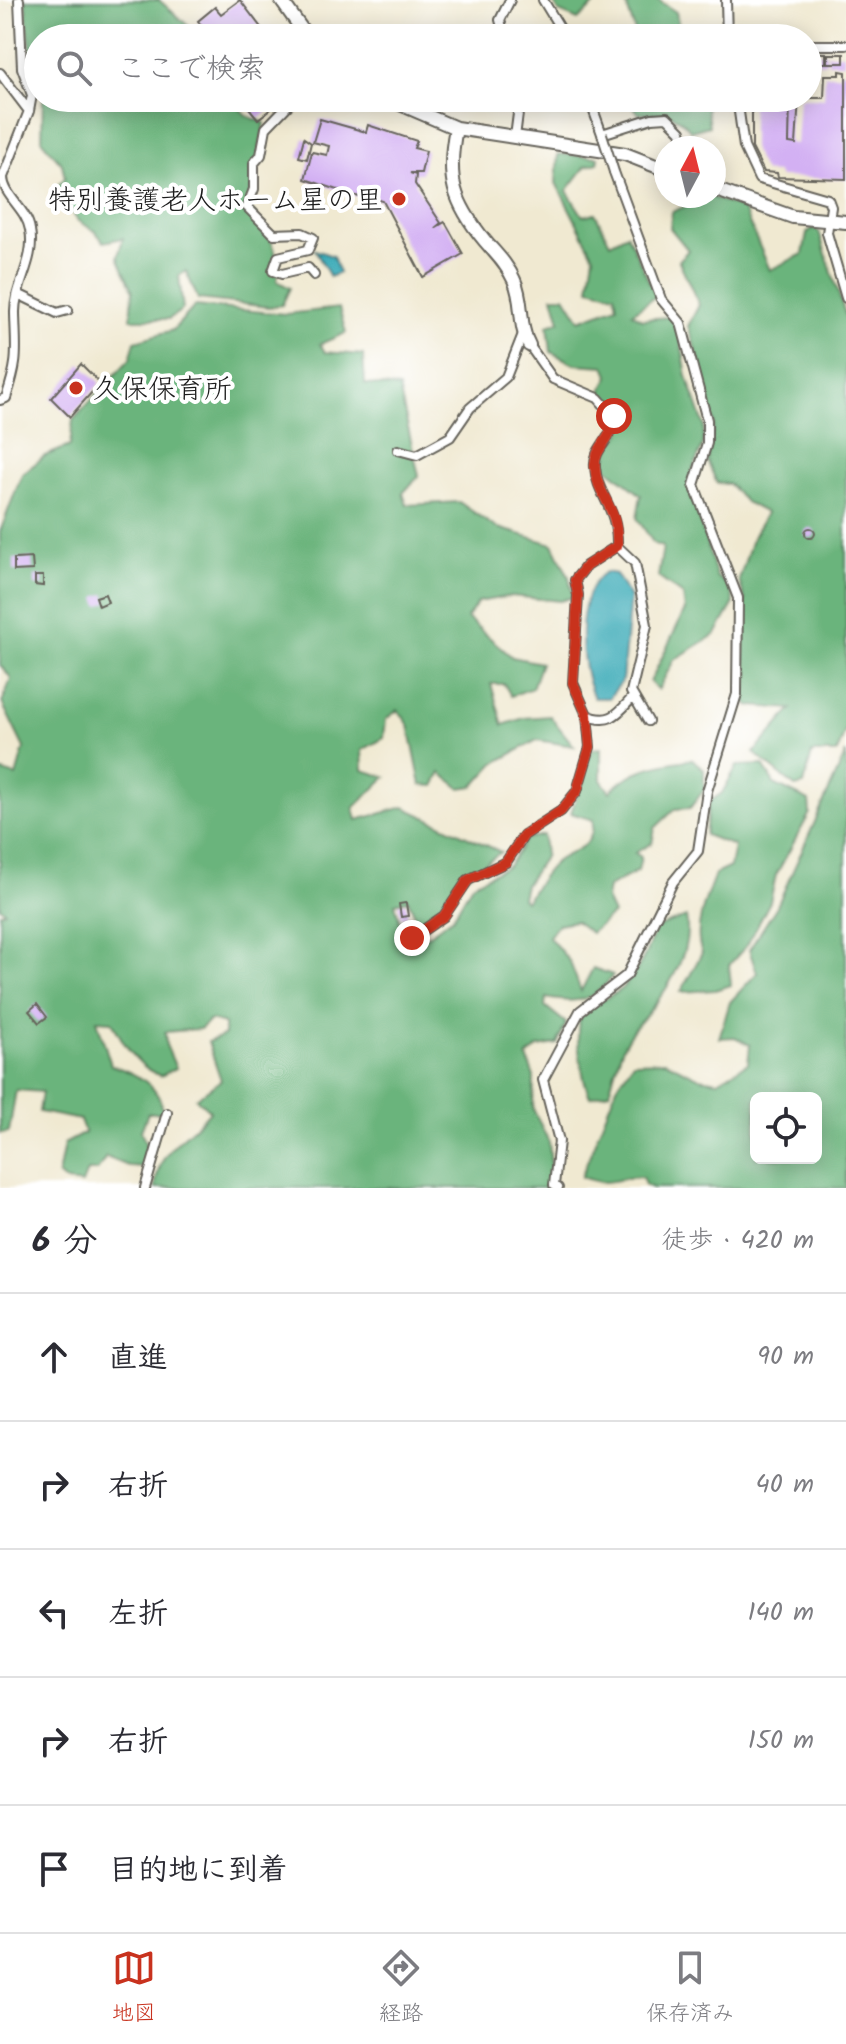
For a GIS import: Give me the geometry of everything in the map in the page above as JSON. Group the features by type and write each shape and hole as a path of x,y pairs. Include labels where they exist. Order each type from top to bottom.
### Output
{"street":[{"path":"19,0 24,73"},
{"path":"281,0 298,24"},
{"path":"501,24 500,20 510,0"},
{"path":"543,0 558,24"},
{"path":"726,0 727,24"},
{"path":"822,45 846,45"},
{"path":"0,73 24,104"},
{"path":"0,400 6,398 16,368 19,340 15,313 30,260 31,231 21,206 3,186 1,175 29,112"},
{"path":"281,112 266,128 261,155 254,163 254,189 247,207 274,234 302,233 313,238 308,250 278,257 273,271 282,274 308,268 314,275"},
{"path":"419,112 456,128 625,154 654,165"},
{"path":"515,137 518,112"},
{"path":"558,1188 554,1185 559,1141 543,1080 580,1011 627,975 673,882 698,851 707,791 737,694 738,598 694,485 707,443 707,420 681,323 661,299 594,112"},
{"path":"739,112 742,137 753,172 768,183 828,199 827,233 846,298"},
{"path":"602,134 652,118 667,117 682,136"},
{"path":"456,128 450,157 456,194 463,213 508,266 517,285 523,333 529,345 553,379 598,398 614,416 614,431 595,458 595,471 615,514 617,546 635,563 647,625 631,692 648,721"},
{"path":"726,193 793,217 846,222"},
{"path":"20,295 57,313 68,310"},
{"path":"398,450 417,455 450,437 470,408 506,377 523,333"},
{"path":"412,938 444,916 468,880 506,862 524,835 561,811 577,791 590,747 587,715 573,683 578,595 575,580 586,566 617,546"},
{"path":"587,715 596,719 611,719 623,712 633,697"},
{"path":"145,1188 167,1113"}],"green space":[{"path":"25,0 159,0 186,24 28,24"},
{"path":"552,0 600,0 578,20 559,12"},
{"path":"625,0 658,0 676,12 678,24 633,24"},
{"path":"43,112 243,112 265,123 248,206 275,250 277,281 290,288 282,305 269,307 198,299 186,271 179,276 183,309 169,319 131,319 133,291 118,257 123,238 104,242 95,231 78,221 55,188 65,178 62,164 42,141"},
{"path":"638,112 707,112 709,126 691,131 674,117"},
{"path":"558,154 599,157 598,163 586,166 567,191 583,216 595,213 610,243 627,234 656,296 632,313 642,319 670,317 679,330 687,376 704,425 703,445 688,481 717,577 730,586 734,603 716,634 674,660 658,690 650,682 685,610 683,595 658,577 663,547 654,544 637,518 641,495 605,466 605,449 620,435 623,422 601,392 609,376 605,366 574,364 551,352 548,325 560,321 553,296 565,296 580,320 617,306 615,294 589,288 594,256 556,183"},
{"path":"726,202 743,209 770,270 803,254 807,233 813,228 819,232 846,317 846,728 837,753 812,753 804,785 795,787 754,753 792,709 750,706 741,697 745,600 739,580 752,539 766,513 745,502 729,484 717,483 707,461 714,423 700,381 699,360 688,326 699,305 679,261 688,250 670,228 672,212 681,208 726,208"},
{"path":"195,306 286,314 339,308 346,333 320,344 325,352 363,355 365,384 399,388 419,476 403,493 407,505 459,502 495,527 553,544 569,577 573,597 560,601 511,596 478,602 467,618 512,657 541,663 532,688 511,696 504,684 491,684 503,725 524,718 550,716 574,746 537,740 495,763 474,786 460,788 441,773 434,786 421,785 409,725 398,710 386,719 384,738 362,750 363,770 386,777 354,808 357,820 404,807 501,852 464,878 444,909 413,932 414,913 408,900 395,903 400,923 400,944 418,942 453,917 472,884 509,865 526,839 543,835 545,856 525,885 522,898 525,901 553,864 587,842 593,820 571,813 592,749 601,748 601,780 610,792 627,777 658,765 692,759 704,769 704,790 690,808 675,809 655,828 652,843 635,853 641,857 638,871 608,887 606,899 613,914 591,933 575,921 558,924 549,937 570,962 581,991 593,968 613,975 599,991 584,999 567,1001 546,998 545,1006 566,1023 557,1044 538,1047 527,1057 534,1077 533,1109 549,1142 553,1188 155,1188 157,1174 168,1153 210,1111 196,1098 221,1080 208,1042 224,1035 224,1024 210,1020 200,1029 165,1032 166,1045 176,1068 161,1076 138,1061 112,1021 97,1020 111,1065 145,1082 161,1103 163,1113 148,1113 141,1131 146,1145 144,1167 128,1166 106,1157 97,1171 87,1171 82,1184 66,1182 58,1175 64,1144 85,1133 80,1120 39,1112 42,1092 16,1090 9,1132 0,1133 0,913 5,911 0,907 0,771 16,776 24,748 2,703 11,678 0,665 0,532 22,474 45,456 70,446 73,420 130,359 135,341 173,330"},
{"path":"846,753 846,1188 653,1188 645,1185 642,1177 607,1182 581,1177 617,1086 633,1062 665,1061 700,1078 718,1081 748,1063 750,1045 735,1037 719,1038 730,1002 757,973 749,950 777,906"},
{"path":"763,765 774,784 809,801 810,813 776,875 770,902 747,945 729,965 731,985 715,990 681,992 702,953 699,924 708,893 715,874 730,867 734,846 705,835 709,802 722,793 737,766"},
{"path":"686,917 685,948 673,978 625,1043 609,1092 590,1097 578,1044 581,1017 589,1008 628,982 656,928"}],"water":[{"path":"315,250 333,256 339,273 330,277"},
{"path":"605,572 616,574 630,598 622,681 609,698 594,698 585,668 582,632 588,597"}],"building":[{"path":"240,0 258,24 200,24 198,21 215,7 221,14"},
{"path":"828,54 844,54 844,63 828,63"},
{"path":"840,71 846,72 846,179 778,177 777,173 764,172 752,148 752,112 790,112 789,143 796,144 798,112 822,112 825,75 840,75"},
{"path":"252,112 267,112 258,119"},
{"name":"特別養護老人ホーム星の里","path":"320,119 366,132 368,125 417,141 414,148 426,151 421,173 410,173 416,175 415,184 441,223 435,228 445,222 463,254 423,277 383,201 369,197 368,200 305,179 312,152 327,155 329,146 313,142"},
{"path":"304,138 311,143 307,159 299,157"},
{"path":"81,364 100,383 70,417 51,398"},
{"path":"810,528 815,533 810,538 805,533"},
{"path":"32,558 33,570 14,571 14,559"},
{"path":"35,576 43,576 43,586 35,585"},
{"path":"105,594 108,602 99,606 96,597"},
{"path":"406,903 408,916 401,917 399,904"},
{"path":"37,1004 47,1017 39,1023 29,1011"}],"place":[{"name":"特別養護老人ホーム星の里","path":"399,199"},
{"name":"久保保育所","path":"76,388"}],"route":[{"path":"412,938 444,916 468,880 506,862 524,835 561,811 577,791 590,747 587,715 573,683 578,595 575,580 586,566 617,546 615,514 595,471 595,458 614,431 614,416"}]}
